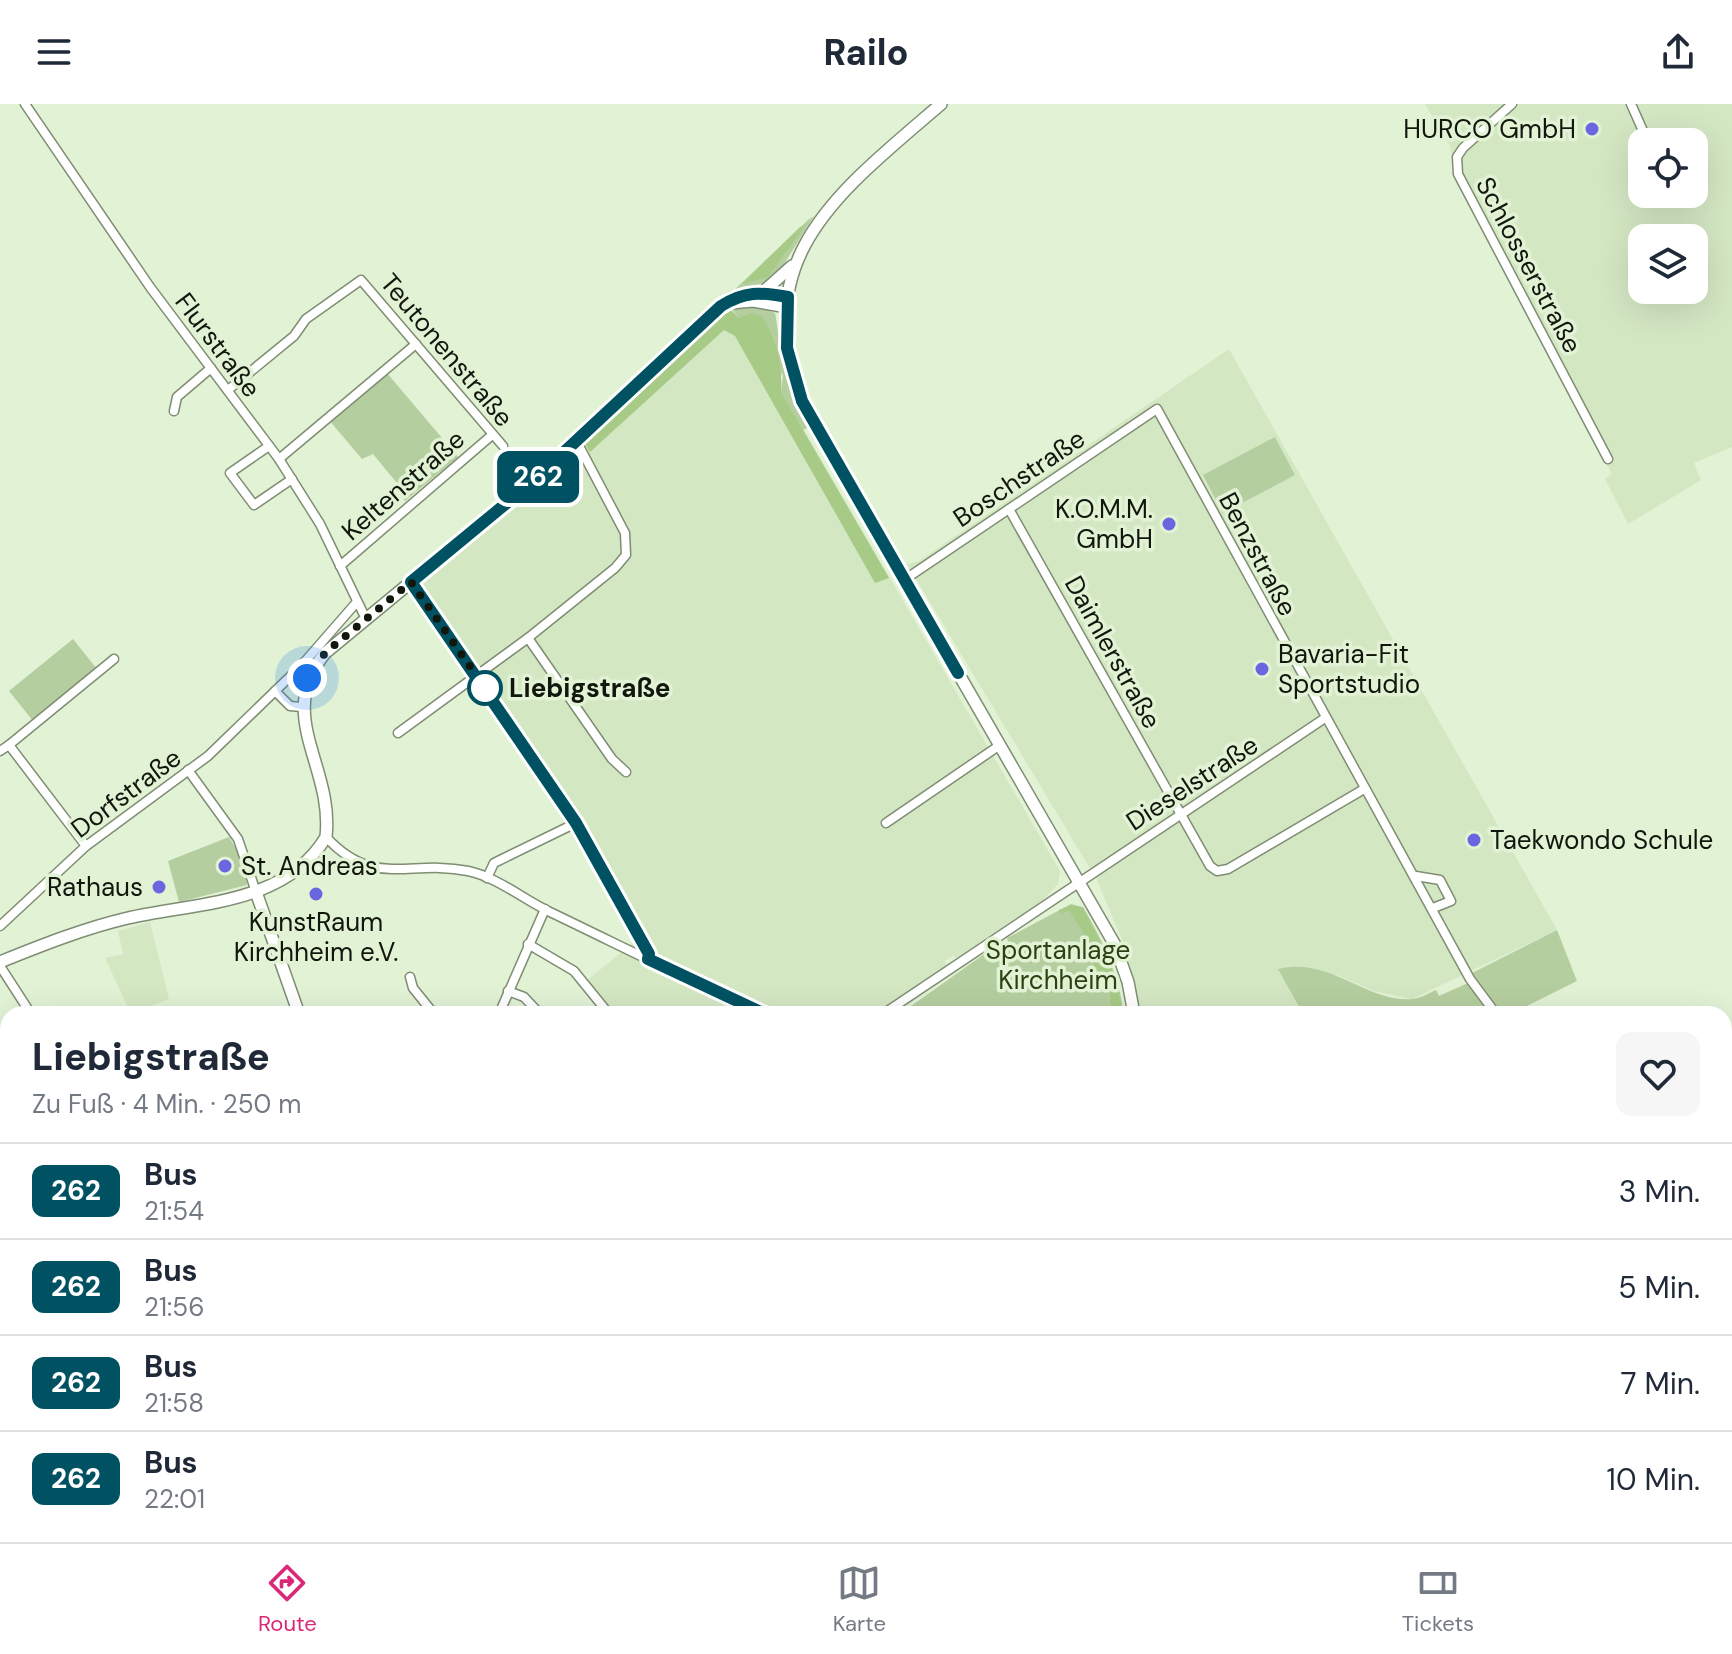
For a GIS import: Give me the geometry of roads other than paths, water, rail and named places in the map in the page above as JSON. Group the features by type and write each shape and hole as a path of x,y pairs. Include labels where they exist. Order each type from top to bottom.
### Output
{"street":[{"name":"Flurstraße","path":"25,104 150,287 279,459 320,524 365,617"},
{"path":"941,104 842,191 820,216 796,262 788,302 790,363 802,401 1115,945 1132,1006"},
{"name":"Schlosserstraße","path":"1512,104 1463,148 1457,157 1458,174 1608,459"},
{"path":"1624,104 1632,104 1642,128"},
{"path":"763,292 796,262"},
{"name":"Teutonenstraße","path":"228,390 294,336 306,319 361,280 503,446"},
{"path":"297,871 326,837 324,794 301,707 305,669 577,442 726,304 743,293 763,292 788,302"},
{"path":"726,304 788,302"},
{"path":"279,459 416,344"},
{"path":"174,411 177,397 211,368"},
{"name":"Boschstraße","path":"904,580 1157,409"},
{"name":"Benzstraße","path":"1157,409 1364,789 1416,876 1470,979 1490,1006"},
{"name":"Keltenstraße","path":"340,566 492,435"},
{"path":"398,733 528,638 615,568 626,555 625,533 577,442"},
{"path":"269,446 230,473 254,505 292,479"},
{"name":"Daimlerstraße","path":"1009,509 1210,866 1217,871 1228,869 1364,789"},
{"path":"411,582 576,823 649,954 648,959"},
{"name":"Dorfstraße","path":"0,926 86,846 188,770 275,691 305,669 356,603"},
{"path":"528,638 612,759 626,772"},
{"path":"0,751 114,659"},
{"path":"275,691 290,706 301,707"},
{"name":"Dieselstraße","path":"895,1006 1325,718"},
{"path":"9,745 86,846"},
{"path":"886,823 1000,745"},
{"path":"188,770 238,839 296,1006"},
{"path":"487,878 494,863 576,823"},
{"path":"326,837 354,863"},
{"path":"26,1006 0,964 128,918 256,892 297,871 354,863 376,868 466,871 487,878 748,1006"},
{"path":"1416,876 1440,880 1449,891 1451,901 1433,908"},
{"path":"502,1006 545,909"},
{"path":"528,944 574,971 602,1006"},
{"path":"410,977 413,988 428,1006"},
{"path":"508,991 524,997 532,1006"}],"place":[{"name":"HURCO GmbH","path":"1592,129"},
{"name":"K.O.M.M. GmbH","path":"1169,524"},
{"name":"Bavaria-Fit Sportstudio","path":"1262,669"},
{"name":"Liebigstraße","path":"485,688"},
{"name":"Taekwondo Schule","path":"1474,840"},
{"name":"St. Andreas","path":"225,866"},
{"name":"Rathaus","path":"159,887"},
{"name":"KunstRaum Kirchheim e.V.","path":"316,894"}],"park label":[{"name":"Sportanlage Kirchheim","path":"1058,965"}]}
